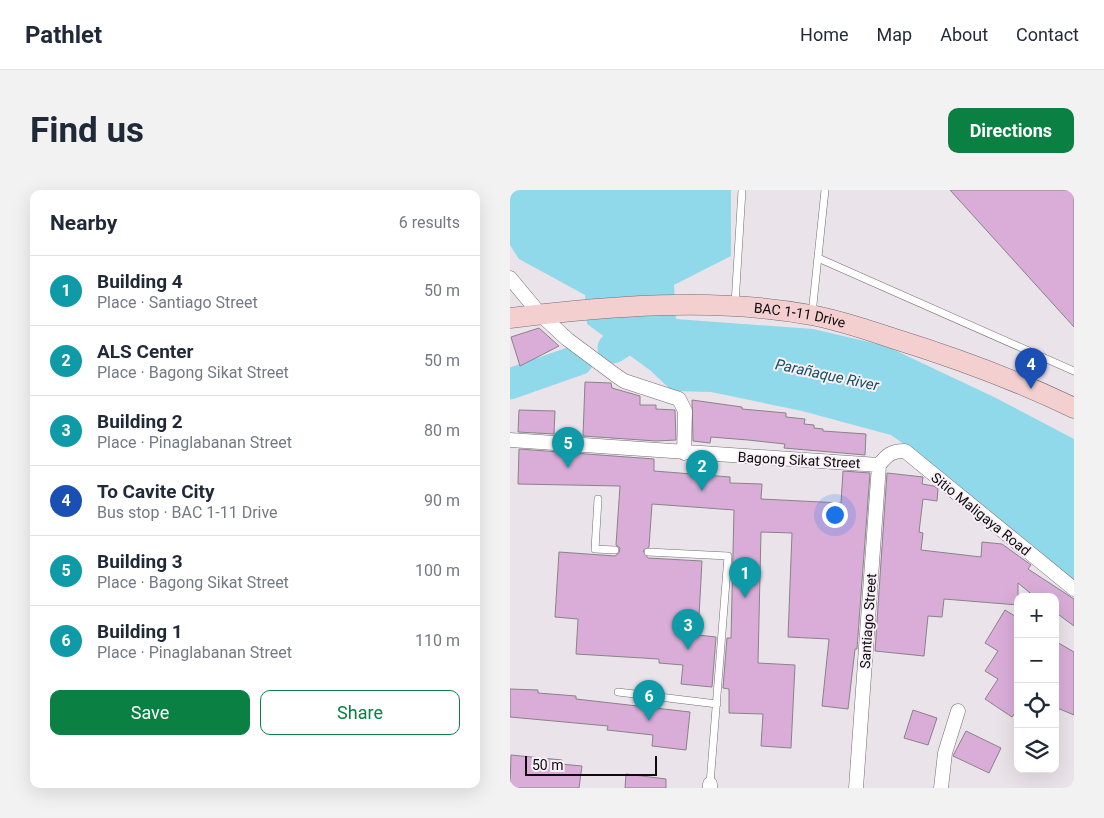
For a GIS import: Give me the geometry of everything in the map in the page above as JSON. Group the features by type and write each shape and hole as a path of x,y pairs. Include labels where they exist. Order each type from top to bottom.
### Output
{"street":[{"path":"510,278 540,314 567,340 624,381 679,399 685,411 684,453"},
{"name":"BAC 1-11 Drive","path":"510,318 584,310 678,306 735,306 812,315 948,356 1028,386 1074,408"},
{"name":"Bagong Sikat Street","path":"510,440 684,453 882,461"},
{"name":"Sitio Maligaya Road","path":"882,461 894,451 905,451 1074,589"},
{"name":"Santiago Street","path":"856,788 882,461"},
{"path":"941,788 945,753 958,711"}],"lane":[{"path":"735,306 742,190"},
{"path":"812,315 825,190"},
{"path":"818,258 1074,371"},
{"path":"598,499 595,549 616,550"},
{"path":"648,552 728,556 710,786"},
{"path":"618,692 716,704"}],"water":[{"name":"Parañaque River","path":"510,190 731,190 731,256 674,285 676,319 813,329 886,346 994,397 1074,439 1074,581 975,503 933,465 891,435 802,411 711,392 672,391 651,371 587,324 585,295 519,259 510,245"}],"building":[{"path":"950,190 1074,190 1074,327"},
{"path":"539,328 559,346 520,366 511,337"},
{"path":"585,382 611,383 612,388 640,396 640,405 656,405 656,409 675,410 676,440 656,441 583,436"},
{"path":"692,400 742,407 742,409 786,413 786,417 805,419 804,424 814,425 814,428 823,429 823,431 866,434 865,455 784,448 785,444 748,440 711,437 710,443 693,441"},
{"path":"519,410 555,411 554,434 518,432"},
{"path":"519,449 654,459 654,471 730,477 730,483 762,484 761,499 841,503 843,471 870,473 857,649 855,649 848,709 822,706 829,639 788,637 792,533 761,532 758,663 795,665 791,748 761,746 763,714 729,713 729,689 723,688 727,638 731,638 734,510 652,504 649,547 643,551 648,558 702,561 698,635 716,637 712,687 681,684 683,665 659,663 659,659 576,654 578,619 555,617 559,552 615,556 619,553 620,548 616,545 620,486 518,484"},
{"path":"887,473 923,477 922,484 934,486 938,489 937,501 923,499 919,532 923,533 921,550 981,557 982,542 1002,544 1031,565 1028,569 1074,599 1074,626 1059,615 1059,593 1030,593 1018,583 1018,593 1014,593 1014,605 944,599 942,617 928,616 924,656 875,651"},
{"path":"1005,610 1014,616 1014,714 1012,717 985,699 998,679 985,671 998,651 985,643"},
{"path":"1059,643 1074,652 1074,715 1059,709"},
{"path":"510,689 538,690 538,693 576,696 576,699 690,712 686,750 652,746 653,735 607,730 608,726 510,717"},
{"path":"913,710 937,718 928,745 904,738"},
{"path":"966,731 1001,748 989,773 953,756"},
{"path":"511,755 562,760 561,764 582,766 579,788 510,788"},
{"path":"626,774 666,779 666,788 625,788"}],"waterway":[{"path":"613,348 641,330"},
{"path":"510,384 578,360"}],"place":[{"name":"To Cavite City","path":"1031,389"},
{"name":"Building 3","path":"568,468"},
{"name":"ALS Center","path":"702,491"},
{"name":"Building 4","path":"745,598"},
{"name":"Building 2","path":"688,650"},
{"name":"Building 1","path":"649,721"}]}
